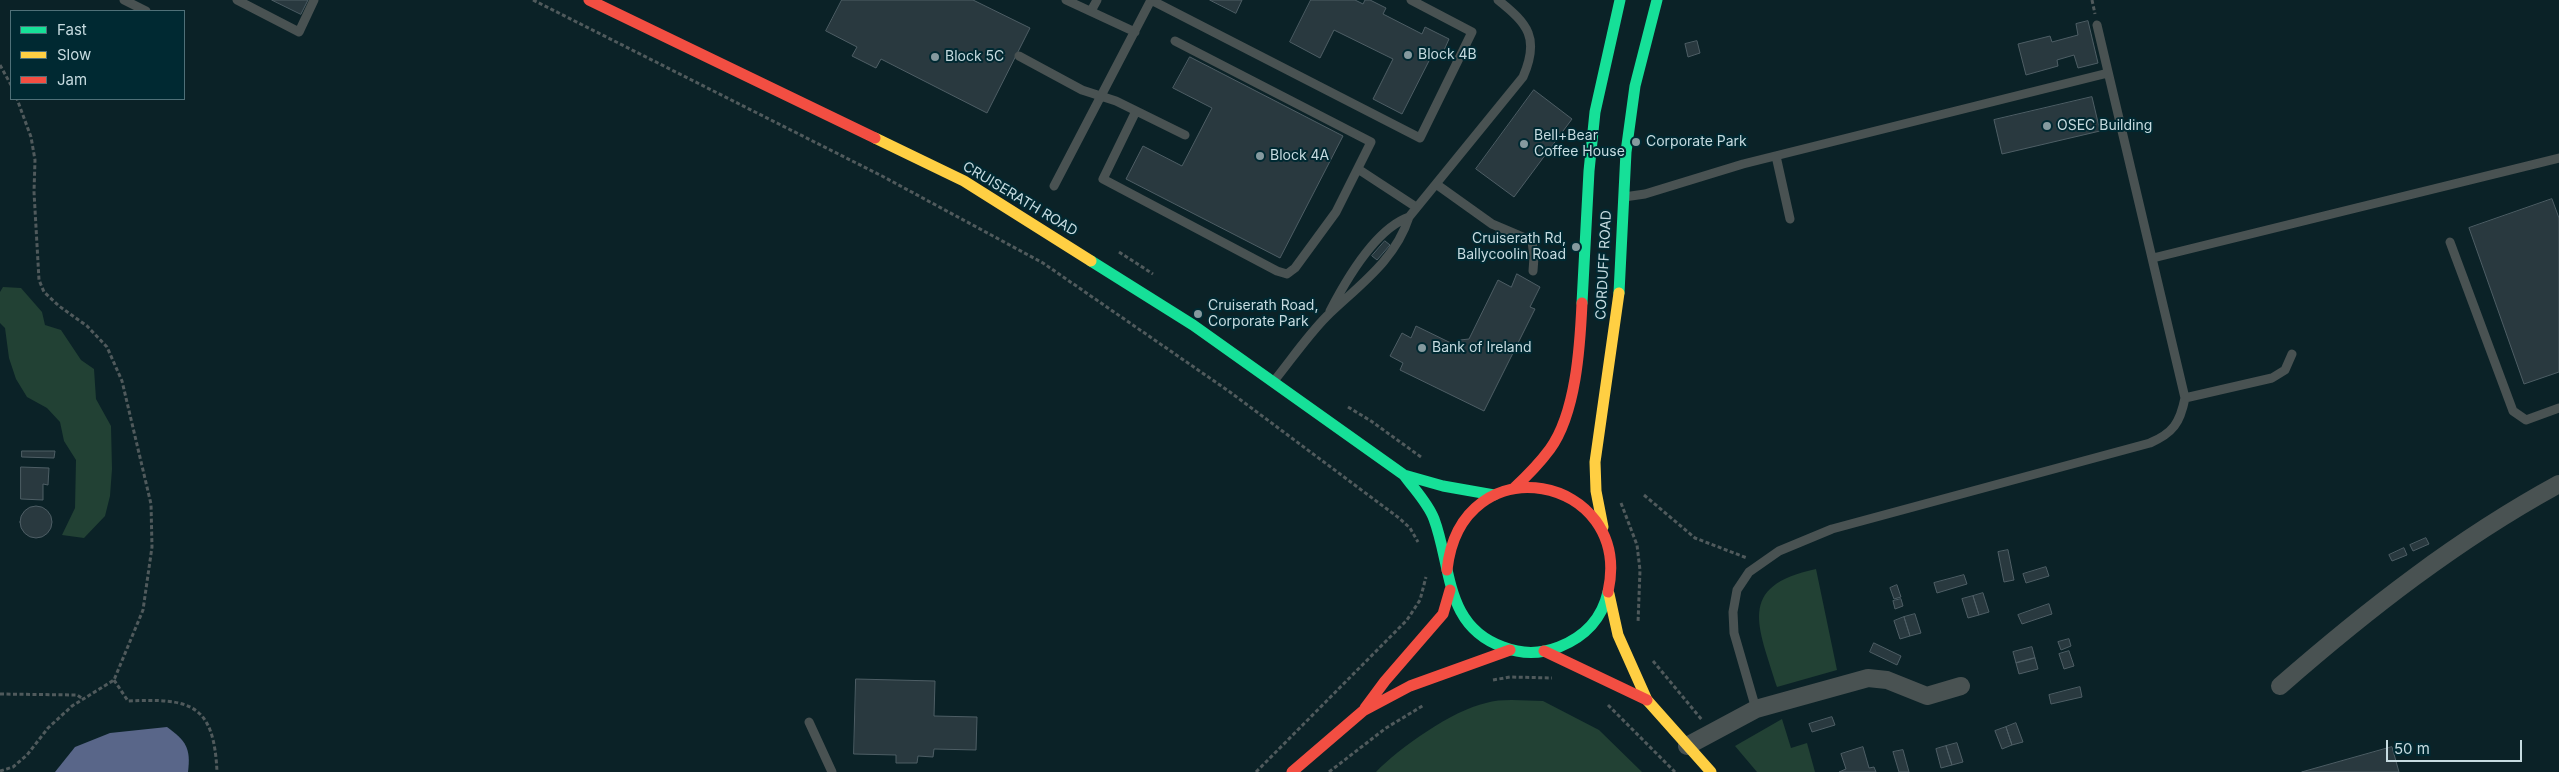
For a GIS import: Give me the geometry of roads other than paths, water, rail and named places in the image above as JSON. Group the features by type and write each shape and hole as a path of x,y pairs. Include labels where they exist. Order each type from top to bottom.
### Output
{"main road":[{"name":"CRUISERATH ROAD","path":"589,0 964,181 1125,280 1274,381 1404,475 1433,517 1447,570"},
{"name":"CORDUFF ROAD","path":"1512,489 1534,469 1551,448 1562,425 1571,397 1581,320 1589,171 1596,112 1620,0"},
{"name":"CORDUFF ROAD","path":"1604,532 1596,491 1595,462 1618,309 1622,198 1626,152 1635,86 1645,42 1658,0"},
{"name":"CRUISERATH ROAD","path":"1404,475 1442,486 1494,495"},
{"path":"1535,487 1561,492 1586,509 1604,532 1611,552 1613,577 1609,594 1596,620 1573,641 1544,651 1525,652 1510,650 1479,635 1456,606 1450,590 1447,570 1451,543 1462,522 1476,506 1494,495 1512,489 1535,487"},
{"path":"1363,711 1385,681 1443,614 1450,590"},
{"path":"1609,594 1618,635 1647,700 1711,772"},
{"path":"1292,772 1363,711 1410,686 1510,650"},
{"path":"1544,651 1647,700"}],"street":[{"path":"2280,686 2372,608 2481,530 2559,484"},
{"path":"1687,746 1756,709 1868,678 1887,680 1927,696 1961,686"}],"lane":[{"path":"124,0 144,10"},
{"path":"237,0 299,32 314,0"},
{"path":"1066,0 1135,32"},
{"path":"1091,11 1097,0"},
{"path":"1054,186 1151,0 1420,138 1472,32 1410,0"},
{"path":"1274,381 1326,317 1371,278 1404,233 1409,217 1523,77 1531,58 1529,38 1521,18 1498,0"},
{"path":"1756,709 1734,633 1733,612 1737,590 1749,572 1779,551 1832,529 2150,443 2166,436 2176,425 2182,412 2185,398 2097,25"},
{"path":"1136,111 1103,179 1286,274 1295,268 1336,212 1371,142 1175,42"},
{"path":"1019,56 1082,90 1136,111 1185,135"},
{"path":"1622,198 1645,194 1776,156 2108,73"},
{"path":"1776,156 1790,219"},
{"path":"2153,258 2559,158"},
{"path":"1358,169 1416,208"},
{"path":"1436,184 1492,224 1532,241 1533,271"},
{"path":"1326,317 1346,280 1372,247 1397,222 1409,217"},
{"path":"2450,242 2513,410 2526,420 2559,408"},
{"path":"2185,398 2272,378 2285,370 2292,354"},
{"path":"809,722 832,772"}],"water":[{"path":"167,727 186,746 189,757 188,772 55,772 75,747 110,733"}],"place":[{"name":"Block 4B","path":"1408,55"},
{"name":"Block 5C","path":"935,57"},
{"name":"OSEC Building","path":"2047,126"},
{"name":"Corporate Park","path":"1636,142"},
{"name":"Bell+Bear Coffee House","path":"1524,144"},
{"name":"Block 4A","path":"1260,156"},
{"name":"Cruiserath Rd, Ballycoolin Road","path":"1576,247"},
{"name":"Cruiserath Road, Corporate Park","path":"1198,314"},
{"name":"Bank of Ireland","path":"1422,348"}]}
